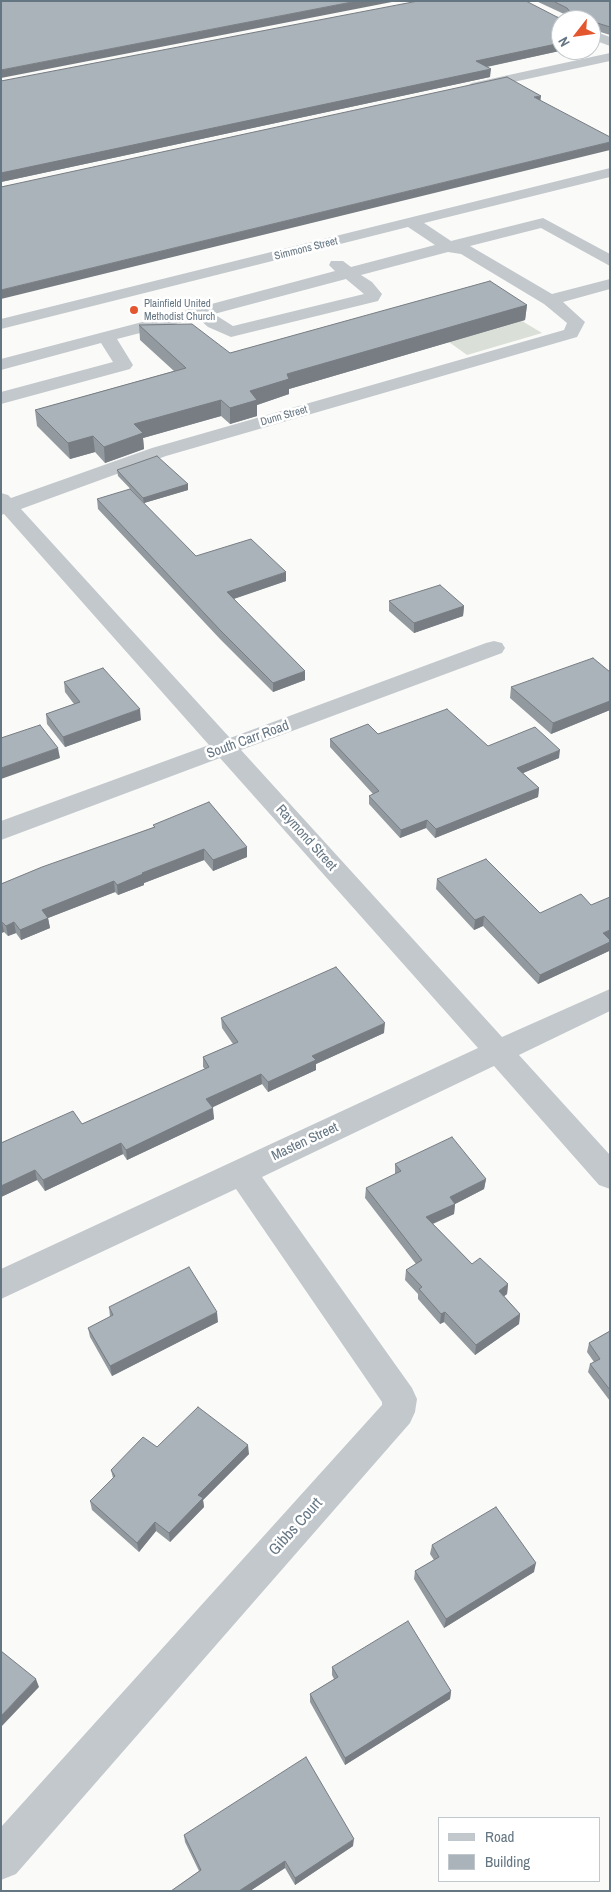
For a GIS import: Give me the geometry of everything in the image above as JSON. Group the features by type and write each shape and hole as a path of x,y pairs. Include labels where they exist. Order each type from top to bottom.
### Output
{"street":[{"path":"459,90 610,57"},
{"name":"Simmons Street","path":"1,324 610,172"},
{"path":"411,222 448,247 466,250 550,300 610,284"},
{"path":"1,365 543,222 610,261"},
{"path":"167,283 214,324 231,332 372,297 373,294 366,286 311,247"},
{"name":"Dunn Street","path":"4,505 159,452 571,333 576,322 550,300"},
{"path":"1,398 124,365 114,346 105,337"},
{"name":"Raymond Street","path":"4,505 610,1176"},
{"name":"South Carr Road","path":"1,831 494,648"},
{"name":"Masten Street","path":"1,1285 610,999"},
{"name":"Gibbs Court","path":"1,1859 398,1412 400,1399 241,1172"}],"shaded area":[{"path":"522,321 542,333 467,355 449,342"}],"building":[{"path":"1,1 357,1 1,70"},
{"path":"418,1 526,1 551,14 551,45 476,61 491,69 1,173 1,81"},
{"path":"553,1 610,1 610,27 601,24 601,10 568,10"},
{"path":"507,77 541,96 534,97 610,137 610,142 1,290 1,187"},
{"path":"490,281 527,305 287,374 289,379 250,391 257,400 230,408 221,400 134,424 143,433 104,447 93,436 68,443 35,410 186,368 139,325 192,324 230,353"},
{"path":"157,456 188,484 143,498 117,470"},
{"path":"130,489 196,556 251,539 286,572 227,592 305,671 273,683 220,630 97,499"},
{"path":"440,585 464,606 414,623 389,601"},
{"path":"593,658 610,672 610,701 553,723 511,687"},
{"path":"103,668 140,709 63,737 46,714 80,702 64,682"},
{"path":"447,709 488,746 535,727 560,750 517,768 539,788 436,829 427,820 401,830 369,796 379,791 330,739 368,724 378,734"},
{"path":"40,725 58,748 1,768 1,738"},
{"path":"209,802 247,847 213,860 204,849 142,873 117,885 114,881 42,910 48,918 20,930 14,922 6,926 1,922 1,884 42,867 155,827 153,825"},
{"path":"486,859 540,913 581,894 591,905 610,897 610,930 603,933 610,942 540,975 484,916 475,920 437,879"},
{"path":"336,967 385,1023 312,1056 316,1060 268,1082 261,1074 206,1099 213,1108 126,1150 121,1143 43,1180 35,1170 1,1186 1,1143 73,1111 82,1124 209,1067 203,1057 238,1042 221,1018"},
{"path":"452,1137 486,1179 450,1197 455,1204 426,1217 472,1264 480,1258 508,1284 499,1291 520,1314 476,1345 445,1312 441,1314 419,1289 422,1287 406,1270 422,1260 366,1188 401,1171 395,1164"},
{"path":"189,1267 217,1312 110,1366 88,1328 113,1315 109,1307"},
{"path":"610,1331 610,1390 590,1364 600,1359 589,1343"},
{"path":"198,1407 248,1445 198,1495 203,1498 169,1533 155,1522 137,1543 90,1501 115,1476 111,1470 143,1437 157,1447"},
{"path":"496,1507 536,1563 446,1619 415,1571 439,1557 432,1545"},
{"path":"408,1621 451,1691 345,1758 310,1694 338,1677 332,1667"},
{"path":"1,1651 36,1679 1,1716"},
{"path":"306,1757 354,1839 295,1878 285,1861 239,1891 171,1891 201,1870 184,1835"}],"place":[{"name":"Plainfield United Methodist Church","path":"134,310"}]}
